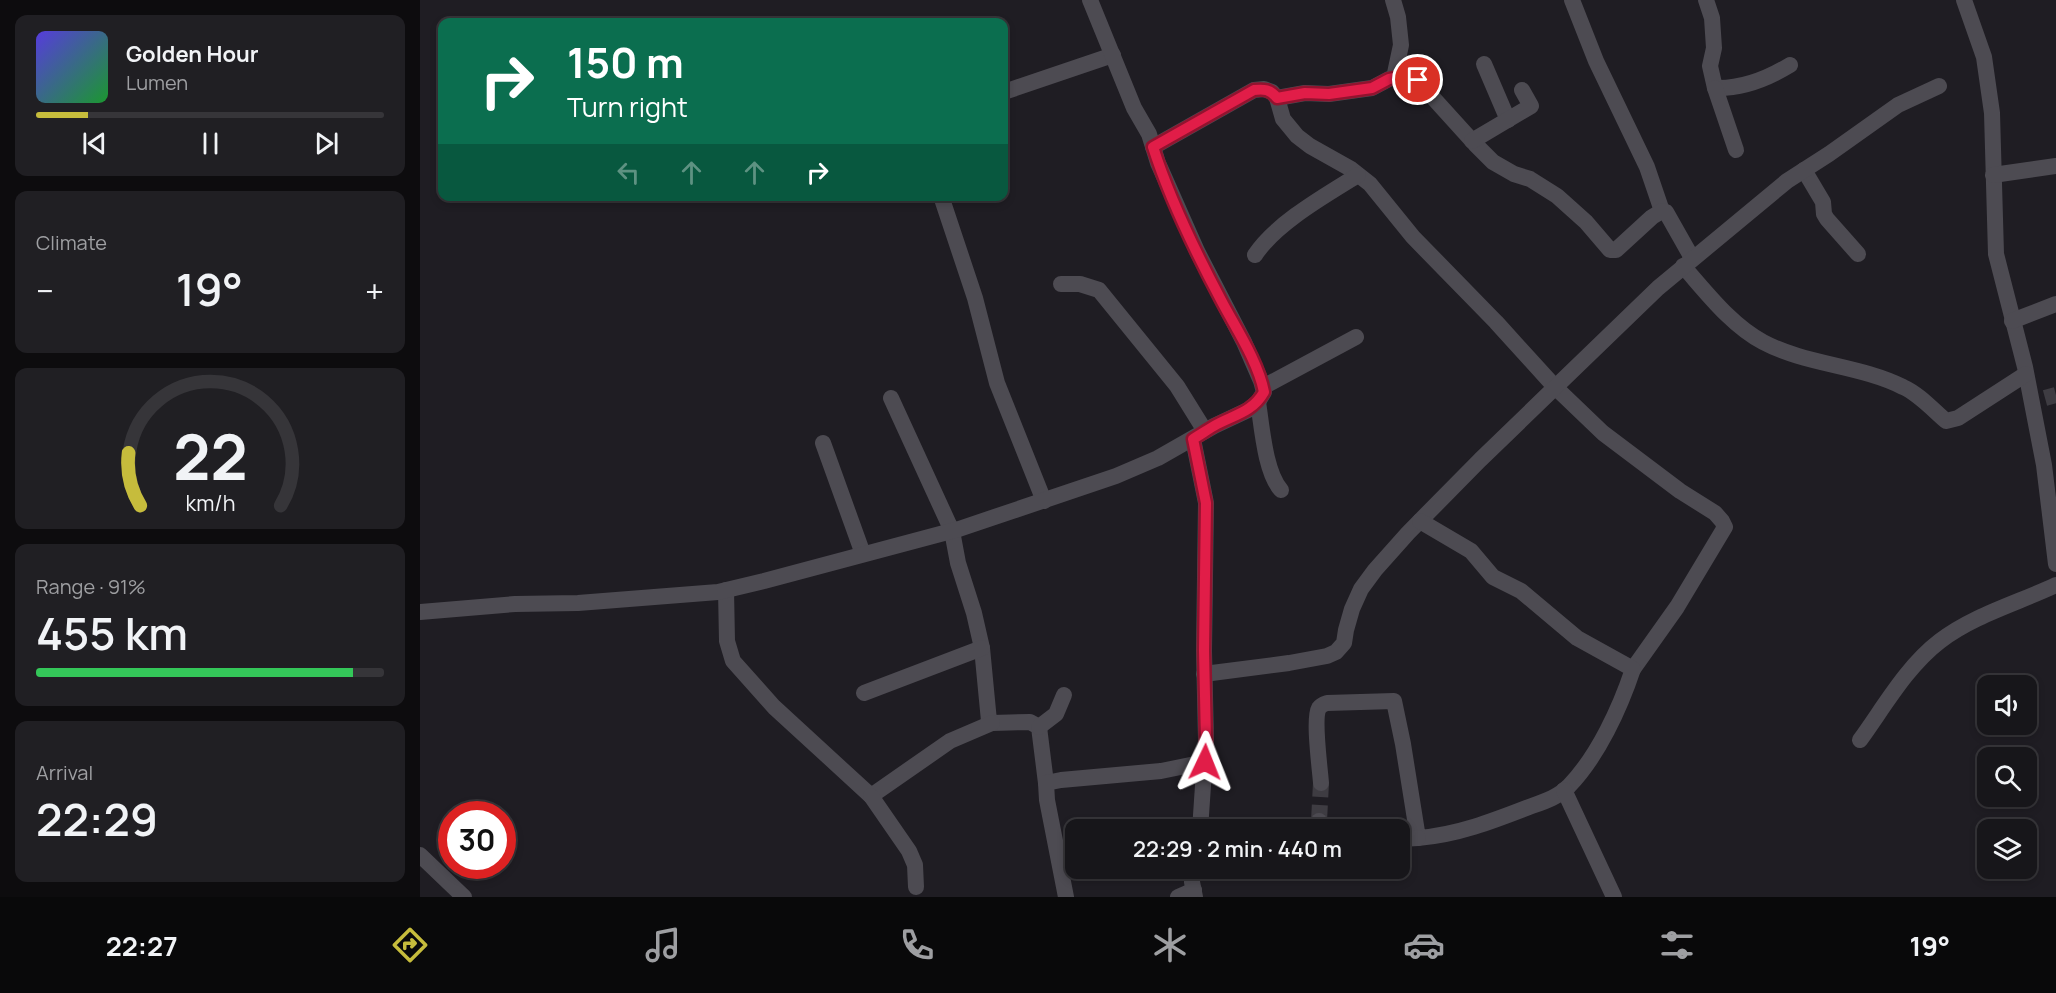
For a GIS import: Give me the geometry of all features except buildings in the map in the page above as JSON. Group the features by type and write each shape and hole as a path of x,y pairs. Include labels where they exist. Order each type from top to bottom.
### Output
{"street":[{"path":"1089,0 1134,108 1149,134 1197,251 1244,342 1260,395 1269,464 1275,483 1281,490"},
{"path":"1393,0 1398,17 1401,45 1394,78"},
{"path":"1572,0 1596,61 1647,167 1662,211 1666,212 1688,262 1726,314 1761,342 1782,352 1835,365 1905,387 1946,421 1958,418 2026,374"},
{"path":"1706,0 1712,18 1714,48 1710,66 1736,150"},
{"path":"1964,0 1984,57 1992,112 1996,254 2026,374 2038,400 2056,564"},
{"path":"1008,91 1113,55"},
{"path":"1484,64 1508,120"},
{"path":"1715,88 1728,89 1749,84 1790,65"},
{"path":"1277,98 1305,93 1329,94 1372,88 1404,76 1418,80 1493,162 1514,174 1530,179 1557,196 1586,222 1610,250 1616,250 1652,217 1662,211"},
{"path":"1204,674 1289,663 1327,656 1336,652 1344,643 1352,609 1361,589 1375,570 1420,521 1555,387 1688,262 1787,181 1899,105 1939,86"},
{"path":"1153,147 1254,90 1264,88 1272,92 1277,98 1283,119 1297,136 1370,184 1413,237 1496,322 1555,387 1603,433 1680,491 1715,513 1725,527 1677,607 1633,669 1606,732 1580,773 1564,790 1550,799 1478,826 1436,836 1410,838"},
{"path":"1472,141 1531,106 1522,90"},
{"path":"1993,175 2056,166"},
{"path":"1804,170 1823,202 1827,219 1858,254"},
{"path":"1255,255 1273,233 1358,175"},
{"path":"943,201 975,298 998,383 1044,501"},
{"path":"1061,284 1080,284 1099,290 1178,386 1199,435 1206,503 1204,674 1206,741 1201,819"},
{"path":"2012,321 2056,304"},
{"path":"420,612 515,604 578,603 726,590 952,531 1126,472 1158,458 1248,410 1260,395 1356,337"},
{"path":"891,398 952,531 958,563 974,613 982,648 988,716 992,723"},
{"path":"823,443 863,554"},
{"path":"1420,521 1471,551 1493,577 1521,591 1577,638 1633,669"},
{"path":"1860,740 1917,662 1940,641 1987,614 2021,602 2056,585"},
{"path":"726,590 727,641 733,661 774,707 871,796 909,851 915,865 916,887"},
{"path":"864,693 982,648"},
{"path":"1039,726 1056,714 1064,695"},
{"path":"1321,783 1317,727 1318,710 1321,706 1327,703 1394,701 1418,838"},
{"path":"871,796 950,741 992,723 1030,722 1039,726"},
{"path":"1039,726 1047,800 1066,897"},
{"path":"1046,783 1161,771 1205,762"},
{"path":"1564,790 1614,897"},
{"path":"420,855 464,897"},
{"path":"1178,897 1194,893"}],"tunnel":[{"path":"2045,398 2056,395"},
{"path":"1319,819 1321,783"}],"route":[{"path":"1205,762 1206,503 1202,473 1193,439 1248,410 1258,402 1264,392 1244,342 1197,251 1153,147 1254,90 1264,88 1277,98 1305,93 1329,94 1372,88 1389,79 1404,76 1418,80"}]}
